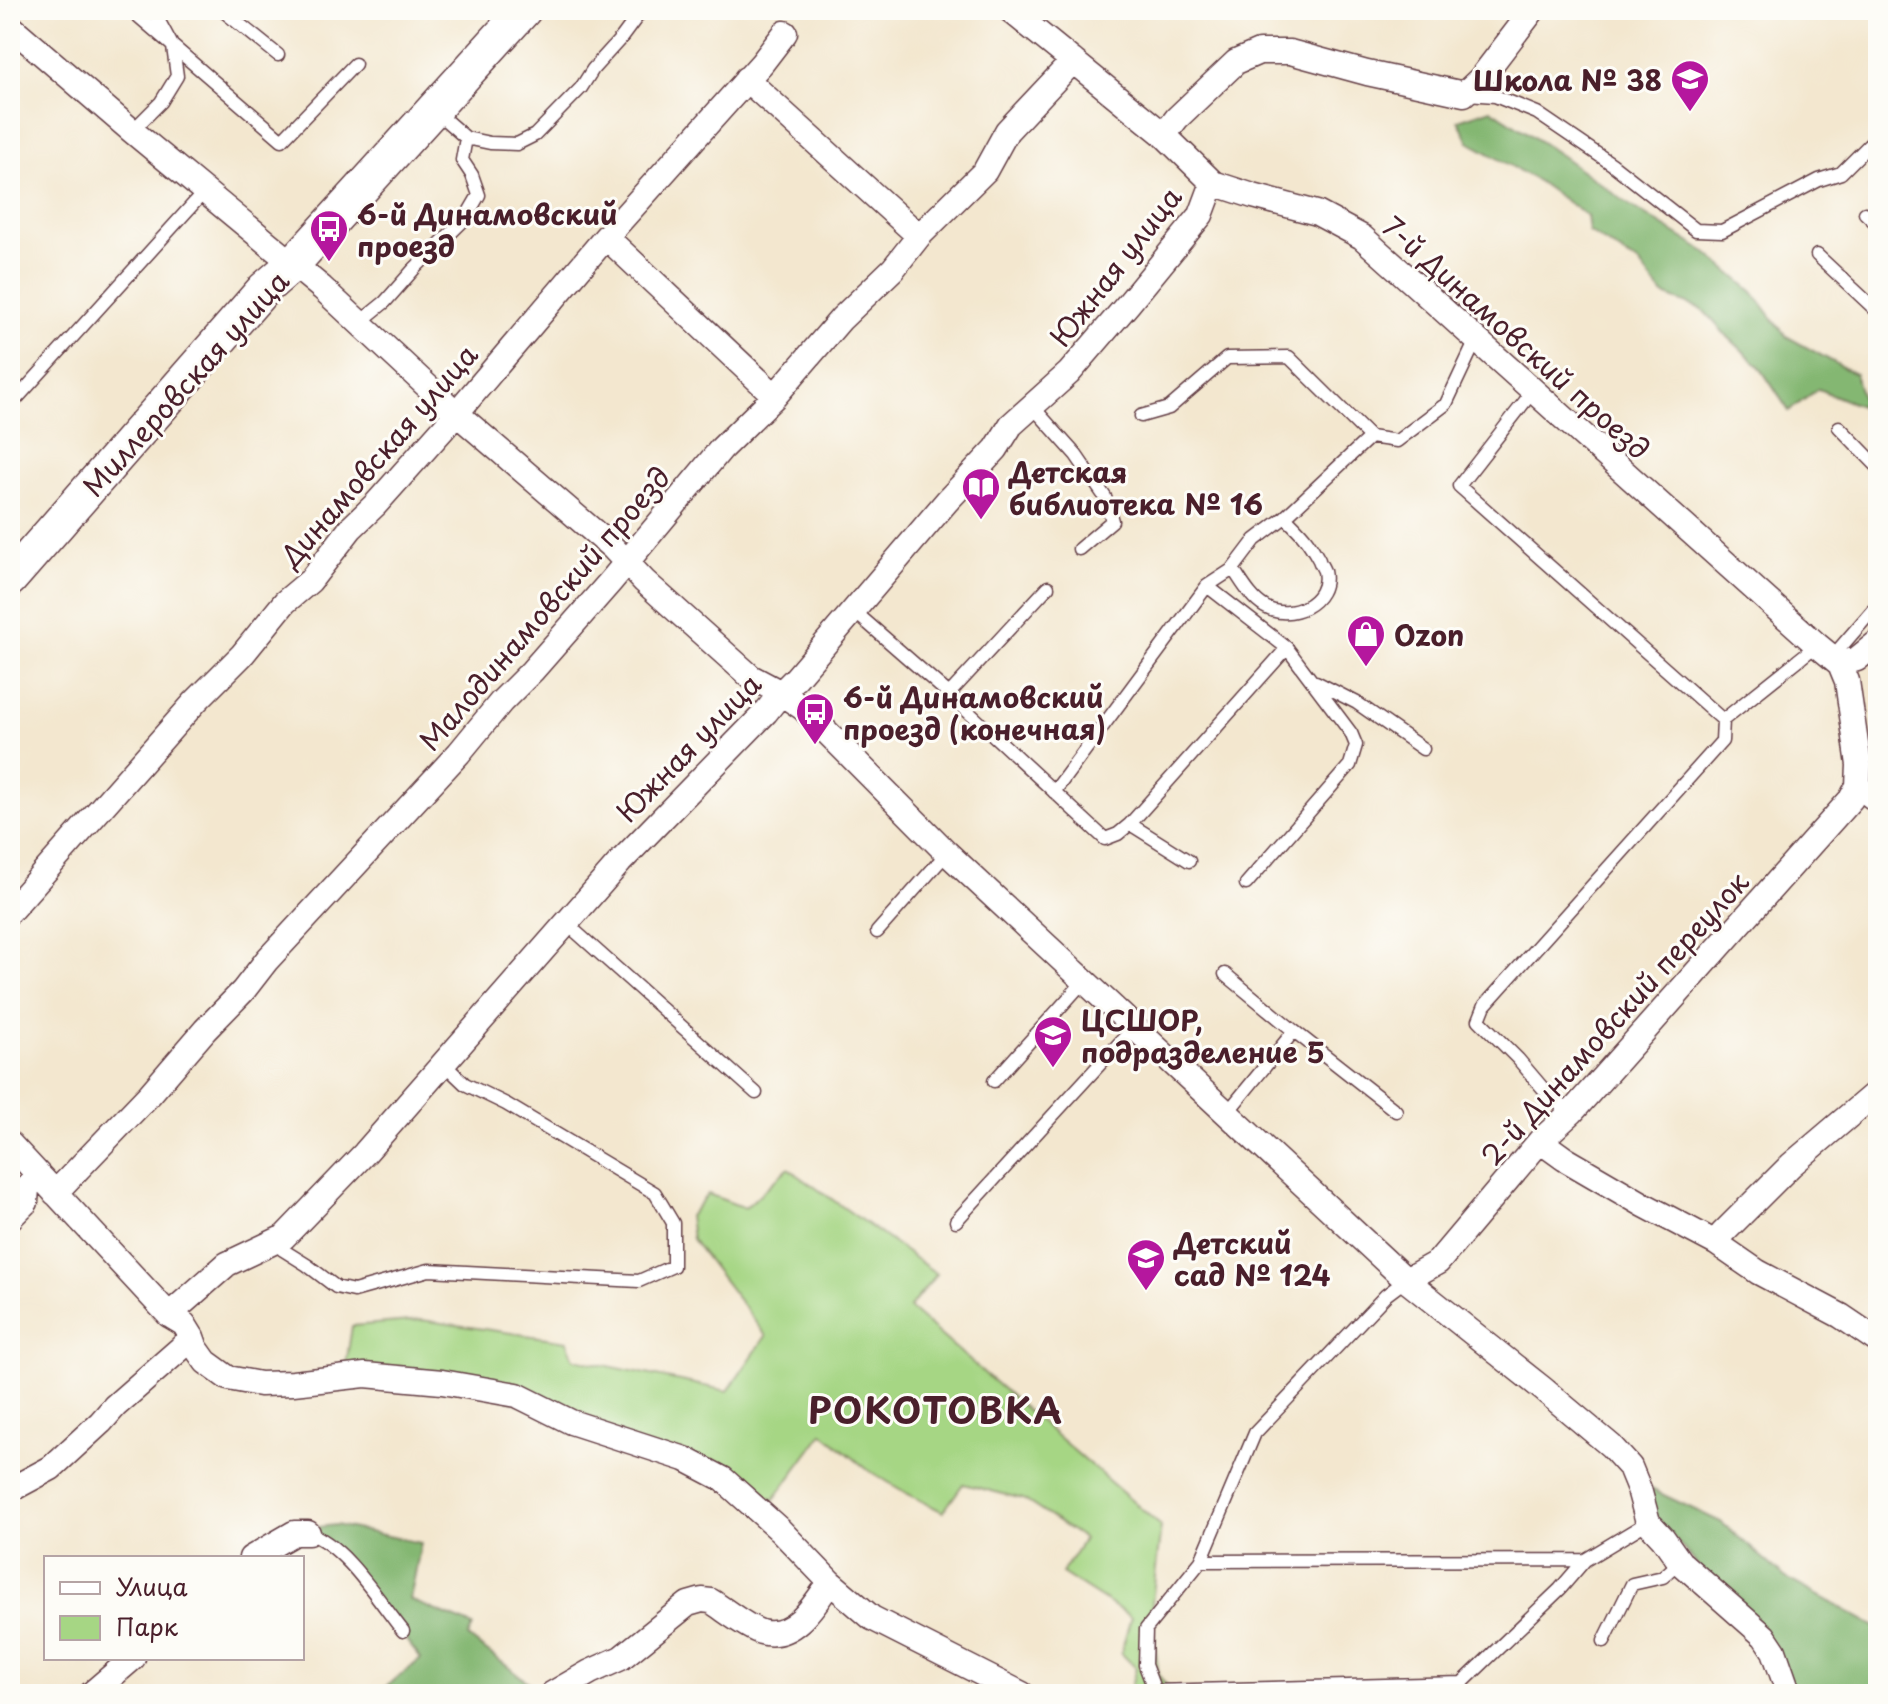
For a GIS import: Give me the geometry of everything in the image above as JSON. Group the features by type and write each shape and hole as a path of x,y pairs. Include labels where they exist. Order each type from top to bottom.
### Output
{"street":[{"name":"Миллеровская улица","path":"10,579 264,289 293,264 524,10"},
{"path":"1164,135 1177,118 1236,62 1259,52 1290,52 1464,94 1481,78 1533,10"},
{"name":"7-й Динамовский проезд","path":"1019,13 1164,135 1213,183 1317,213 1362,237 1840,664"},
{"path":"10,26 293,264 456,413 613,548 644,581 751,677 803,708 947,853 1406,1280 1611,1446 1630,1467 1648,1522 1680,1562 1764,1636 1774,1651 1789,1694"},
{"name":"Динамовская улица","path":"10,911 195,702 242,655 285,602 310,581 351,528 456,413 785,33"},
{"name":"Малодинамовский проезд","path":"55,1193 150,1094 267,960 459,753 626,563 721,449 775,396 841,319 893,269 919,236 985,171 1007,131 1073,61"},
{"path":"746,79 919,236"},
{"name":"Южная улица","path":"169,1315 227,1264 284,1237 365,1153 620,862 766,712 855,612 947,501 996,449 1011,425 1069,373 1201,215 1213,183"},
{"path":"606,237 775,396"},
{"path":"1878,642 1857,659 1840,664 1847,681 1859,765 1858,786 1878,801"},
{"name":"2-й Динамовский переулок","path":"1406,1280 1438,1262 1540,1141 1572,1112 1851,799 1858,786"},
{"path":"1716,1243 1791,1165 1878,1091"},
{"path":"1540,1141 1565,1159 1716,1243 1758,1272 1841,1316 1878,1341"},
{"path":"10,1144 169,1315 184,1324 206,1362 228,1378 260,1384 282,1384 365,1375 442,1382 517,1395 571,1422 685,1459 723,1479 872,1618 1022,1694"},
{"path":"10,1218 26,1202 27,1188 37,1173"},
{"path":"10,1490 51,1468 192,1337"},
{"path":"254,1556 294,1533 308,1533"},
{"path":"552,1694 621,1658 688,1604 711,1601 758,1631 771,1634 786,1630 802,1619 830,1582"},
{"path":"91,1694 131,1660"}],"lane":[{"path":"131,10 282,140 355,64"},
{"path":"132,131 161,102 177,76 173,47 153,10"},
{"path":"222,10 278,55"},
{"path":"434,110 466,138 517,144 535,135 581,88 642,10"},
{"path":"1464,94 1495,96 1537,113 1612,164 1696,230 1722,231 1819,180 1841,173 1878,136"},
{"path":"359,323 385,302 465,219 479,195 472,175 462,160 466,138"},
{"path":"10,406 205,191"},
{"path":"1865,213 1878,225"},
{"path":"1817,255 1878,312"},
{"path":"1141,416 1169,408 1227,358 1289,357 1370,437 1397,441 1446,404 1477,338"},
{"path":"1533,391 1459,486 1723,720"},
{"path":"1033,407 1076,455 1105,497 1112,521 1079,549"},
{"path":"1839,427 1878,467"},
{"path":"1054,792 1207,586 1233,569 1255,540 1285,517 1370,437"},
{"path":"1233,569 1247,590 1266,608 1290,614 1309,607 1324,587 1324,571 1306,536 1285,517"},
{"path":"1207,586 1287,648 1351,733 1356,745 1350,765 1246,884"},
{"path":"949,694 1048,587"},
{"path":"1840,664 1840,648 1878,604"},
{"path":"855,612 949,694 1105,839 1118,834 1130,824 1287,648"},
{"path":"1572,1112 1552,1099 1479,1020 1485,1005 1722,741 1723,720 1817,645"},
{"path":"1313,681 1357,703 1423,749"},
{"path":"1130,824 1189,861"},
{"path":"877,932 947,853"},
{"path":"566,923 756,1093"},
{"path":"1225,974 1396,1111"},
{"path":"994,1081 1084,981"},
{"path":"956,1221 1135,1026"},
{"path":"1227,1113 1294,1031"},
{"path":"275,1242 336,1287 354,1291 429,1270 639,1281 673,1266 673,1223 655,1193 506,1104 465,1084 443,1063"},
{"path":"1406,1280 1386,1295 1255,1433 1201,1561 1146,1629 1145,1665 1155,1692 1462,1683 1560,1589 1585,1560 1648,1522"},
{"path":"308,1533 320,1537 339,1551 403,1631"},
{"path":"1201,1561 1585,1560"},
{"path":"1604,1641 1632,1584 1663,1577 1680,1562"}],"green space":[{"path":"1491,109 1631,206 1707,253 1753,292 1786,336 1855,374 1865,408 1818,389 1789,411 1759,366 1702,309 1663,295 1638,263 1589,232 1587,216 1539,182 1469,142 1458,120"},
{"path":"788,1168 937,1274 909,1308 1161,1526 1151,1612 1159,1676 1174,1694 1129,1694 1136,1668 1121,1653 1131,1617 1062,1573 1084,1539 1023,1499 963,1484 943,1512 868,1470 823,1433 769,1506 445,1374 346,1365 352,1326 422,1320 567,1341 574,1359 728,1391 766,1336 692,1239 689,1216 708,1194 745,1208"},
{"path":"1651,1489 1721,1522 1786,1578 1878,1628 1878,1694 1796,1694 1712,1581 1652,1514"},
{"path":"336,1525 421,1543 410,1600 473,1626 468,1637 543,1693 377,1694 421,1659 350,1570 310,1528"}],"place":[{"name":"Школа № 38","path":"1690,113"},
{"name":"6-й Динамовский проезд","path":"329,263"},
{"name":"Детская библиотека № 16","path":"981,521"},
{"name":"Ozon","path":"1366,668"},
{"name":"6-й Динамовский проезд (конечная)","path":"815,746"},
{"name":"ЦСШОР, подразделение 5","path":"1053,1069"},
{"name":"Детский сад № 124","path":"1146,1292"}],"district":[{"name":"РОКОТОВКА","path":"936,1409"}]}
